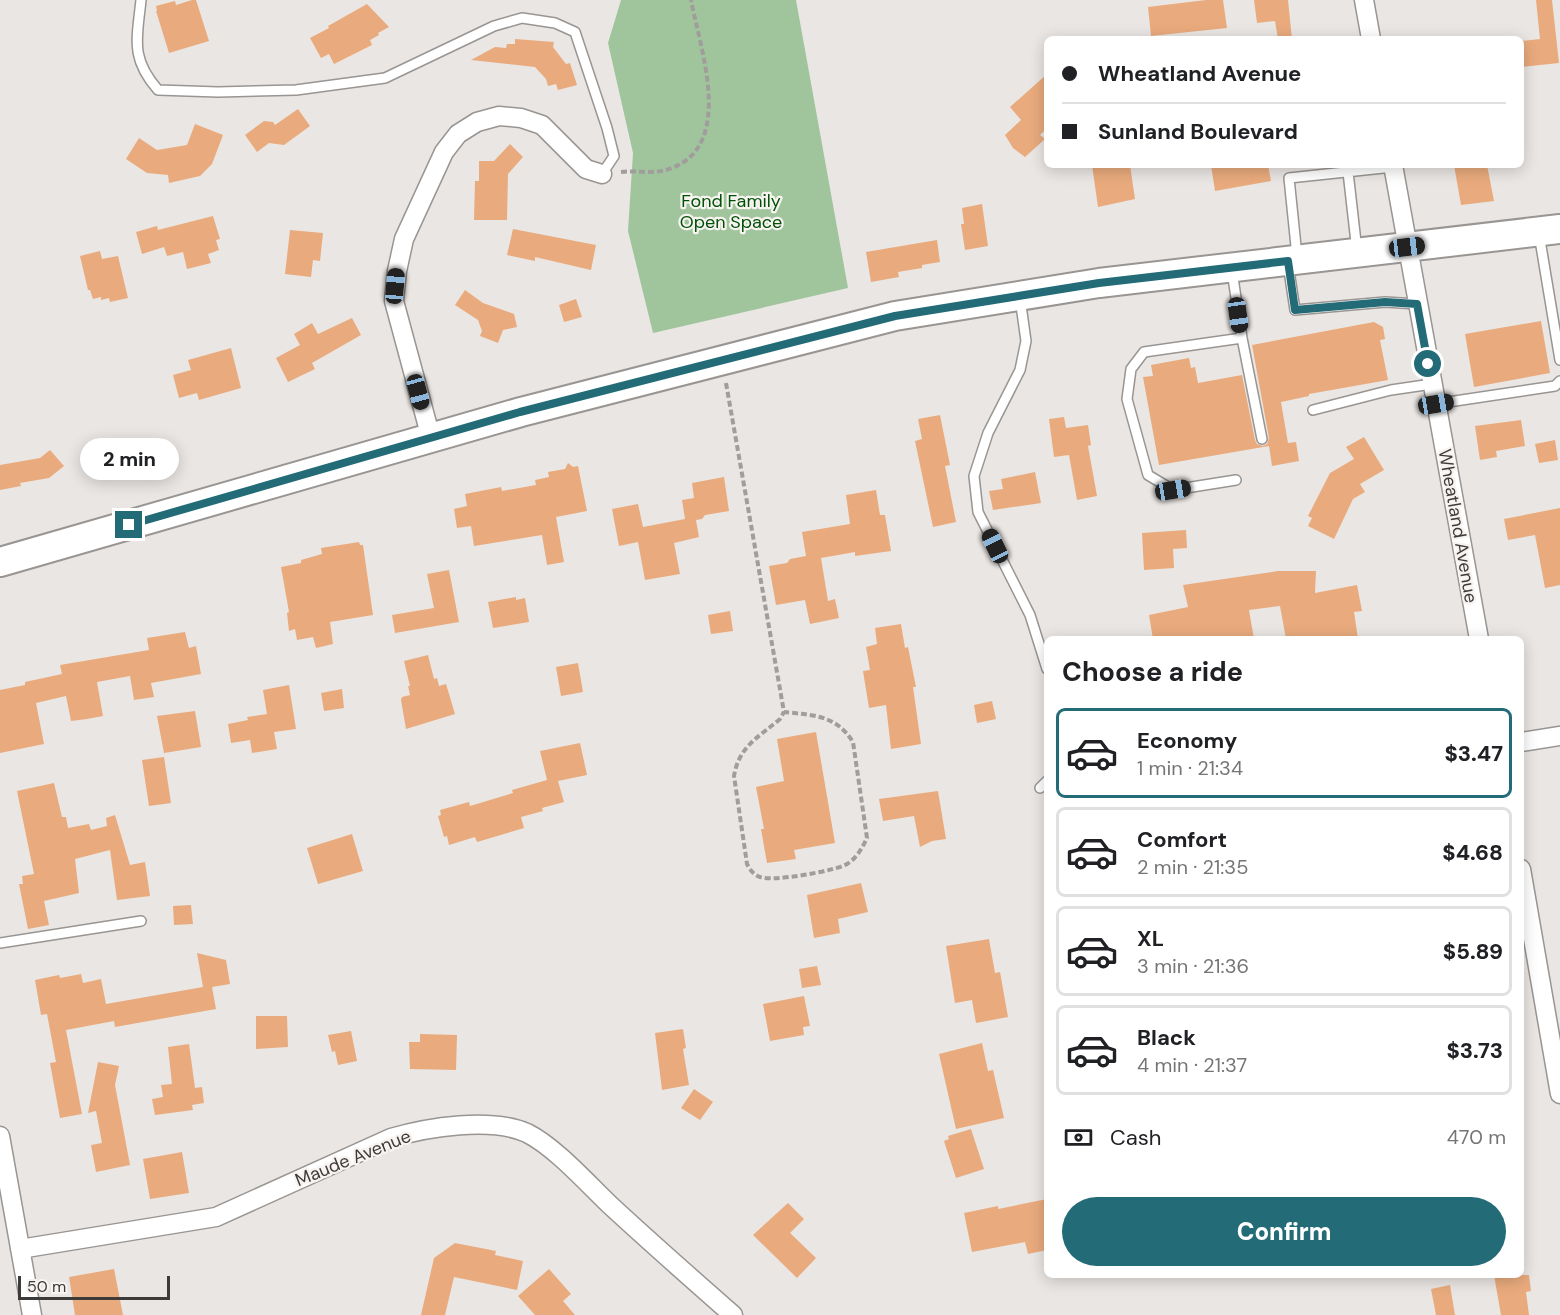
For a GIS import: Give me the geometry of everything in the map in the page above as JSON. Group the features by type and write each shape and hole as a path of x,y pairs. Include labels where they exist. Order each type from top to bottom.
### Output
{"main road":[{"path":"0,562 520,412 895,316 1099,283 1549,230"}],"street":[{"path":"1364,0 1370,36"},
{"path":"431,438 394,301 397,271 404,239 444,152 458,134 477,122 499,116 521,118 542,125 586,169 602,174"},
{"name":"Wheatland Avenue","path":"1393,168 1478,636"},
{"path":"1524,742 1560,736"},
{"path":"1524,907 1529,970 1556,1045 1560,1094"},
{"name":"Maude Avenue","path":"20,1249 216,1217 391,1138 410,1132 459,1124 498,1126 526,1133 555,1153 648,1241 733,1315"},
{"path":"0,1136 32,1315"}],"lane":[{"path":"141,0 136,50 146,76 158,90 218,92 296,90 385,78 494,26 522,18 555,23 575,32 607,128 614,156 602,174"},
{"path":"1378,168 1289,178 1295,310 1385,302 1417,304"},
{"path":"1348,172 1357,253"},
{"path":"1549,230 1551,305 1560,360"},
{"path":"1231,268 1262,439"},
{"path":"1020,296 1026,341 1020,370 988,433 974,476 978,512 1030,615 1044,659"},
{"path":"1236,480 1173,490 1148,475 1127,399 1131,369 1144,352 1242,338"},
{"path":"1436,404 1555,386 1560,381"},
{"path":"1313,410 1391,390 1432,384"},
{"path":"0,943 141,921"}],"path":[{"path":"602,174 629,171 649,173 671,168 693,154 702,140 708,118 710,96 691,0"},
{"path":"721,359 784,712 780,719 742,751 736,763 734,776 747,864 755,875 768,879 836,869 850,862 860,852 867,838 853,742 847,732 829,719 784,712"}],"green space":[{"name":"Fond Family Open Space","path":"621,0 796,0 848,288 653,333 628,231 633,153 608,43"}],"building":[{"path":"196,0 209,41 169,53 156,6 175,1 176,5"},
{"path":"1223,0 1227,28 1151,36 1148,7"},
{"path":"1254,0 1288,0 1292,36 1278,36 1275,21 1257,23"},
{"path":"1536,0 1552,0 1559,63 1524,67 1524,41 1540,39"},
{"path":"367,4 389,27 370,40 372,45 334,64 329,54 321,58 310,38"},
{"path":"515,39 554,42 553,47 566,64 570,63 577,85 558,90 556,84 548,86 546,79 535,67 471,60 495,47 506,48 507,44 515,44"},
{"path":"1044,77 1044,131 1040,135 1044,140 1025,157 1013,148 1005,135 1021,120 1010,107"},
{"path":"298,109 310,126 284,145 269,143 257,152 245,135 264,121 273,122 275,125"},
{"path":"195,124 223,135 212,164 200,176 169,183 168,175 147,173 126,159 139,138 157,150 187,145"},
{"path":"510,144 523,157 508,174 507,220 474,220 475,181 479,181 479,161 494,161"},
{"path":"1092,168 1130,168 1135,199 1098,207"},
{"path":"1211,168 1269,168 1271,181 1215,191"},
{"path":"1455,168 1488,168 1494,201 1461,205"},
{"path":"982,204 988,246 965,250 961,224 964,224 962,208"},
{"path":"213,216 220,239 216,240 219,250 208,254 211,263 187,269 183,252 167,256 164,247 142,254 136,232 157,226 158,230"},
{"path":"513,229 596,245 591,270 535,257 535,261 507,255"},
{"path":"290,230 323,233 320,261 313,260 311,277 285,274"},
{"path":"937,240 940,262 898,272 899,277 871,282 866,252"},
{"path":"100,251 102,259 118,256 128,298 110,302 109,298 93,299 88,290 80,256"},
{"path":"465,290 483,303 514,314 517,327 503,330 498,343 480,336 482,331 478,320 455,305"},
{"path":"576,299 582,317 564,322 559,305"},
{"path":"352,318 361,335 312,363 315,369 288,382 276,358 300,345 294,334 312,323 318,334"},
{"path":"1541,321 1550,373 1474,387 1465,334"},
{"path":"1374,322 1383,327 1385,339 1380,340 1388,380 1309,394 1309,396 1281,402 1288,443 1296,442 1299,461 1272,466 1269,446 1159,465 1143,377 1153,376 1151,365 1189,358 1191,368 1195,367 1198,383 1242,375 1255,440 1257,444 1263,446 1267,444 1269,438 1252,345"},
{"path":"231,348 241,388 199,400 197,393 179,398 173,375 191,370 188,360"},
{"path":"940,415 950,465 945,466 956,522 933,527 915,441 922,439 918,419"},
{"path":"1064,417 1066,428 1088,425 1091,445 1088,446 1097,496 1077,500 1069,455 1054,457 1049,419"},
{"path":"1521,420 1525,446 1496,451 1497,457 1480,460 1475,426"},
{"path":"1364,437 1384,470 1360,484 1365,492 1353,499 1334,539 1308,526 1312,518 1308,516 1330,473 1354,459 1346,447"},
{"path":"1555,440 1558,460 1539,463 1535,444"},
{"path":"50,450 64,466 49,478 20,483 21,486 0,490 0,465 40,458"},
{"path":"568,463 573,467 578,466 587,511 556,517 564,562 547,565 542,535 474,546 471,526 457,528 454,509 467,506 465,494 501,487 502,491 536,485 535,480 549,477 548,472 565,469"},
{"path":"1035,472 1041,503 993,510 989,491 1003,489 1001,479"},
{"path":"724,477 729,511 705,515 702,519 696,520 699,537 674,543 680,574 645,580 638,542 619,546 612,509 638,504 643,527 685,519 682,500 694,498 692,483"},
{"path":"876,490 880,515 885,515 891,551 855,556 855,552 821,558 828,601 835,599 839,618 810,624 805,600 776,605 769,566 787,563 790,559 806,556 802,532 850,524 846,495"},
{"path":"1560,508 1560,585 1545,588 1535,535 1508,540 1504,519"},
{"path":"1186,530 1187,548 1173,549 1174,568 1144,570 1142,533"},
{"path":"359,542 363,545 373,615 330,622 333,644 316,648 313,637 297,640 295,629 289,631 287,613 289,612 281,567 301,563 301,560 322,554 321,548"},
{"path":"449,570 459,622 395,633 392,615 434,608 427,574"},
{"path":"1278,571 1316,571 1315,593 1357,585 1362,611 1354,612 1358,636 1285,636 1280,606 1249,610 1253,636 1152,636 1149,615 1188,607 1183,585"},
{"path":"516,597 516,600 525,598 529,622 493,628 488,602"},
{"path":"730,611 733,631 711,634 708,615"},
{"path":"901,624 916,687 913,687 921,744 891,749 886,705 869,708 863,671 870,670 866,647 877,644 875,628"},
{"path":"185,632 189,648 196,646 201,674 151,683 154,697 134,700 130,676 97,682 103,716 87,719 71,721 66,696 36,703 44,744 0,753 0,690 62,674 60,665 149,650 147,638"},
{"path":"428,655 434,679 437,678 439,686 446,684 455,714 406,729 401,700 402,697 410,695 408,686 410,686 404,661"},
{"path":"578,663 583,692 561,696 556,667"},
{"path":"289,685 296,729 274,732 277,749 252,753 250,740 231,743 228,724 248,720 247,717 267,714 263,690"},
{"path":"342,689 344,708 324,711 321,693"},
{"path":"992,701 996,719 977,723 974,705"},
{"path":"195,711 201,747 164,753 157,716"},
{"path":"816,732 835,843 794,850 796,859 767,863 761,829 764,829 756,787 784,781 777,739"},
{"path":"580,743 587,775 558,781 564,802 521,817 524,828 477,842 475,837 449,845 447,836 444,837 438,816 441,815 440,810 469,802 470,806 547,780 540,751"},
{"path":"164,757 171,803 149,806 142,760"},
{"path":"54,783 62,817 66,817 68,828 89,824 91,830 107,826 106,818 115,815 130,865 145,862 150,896 117,900 110,850 75,859 79,893 44,901 49,925 28,929 19,884 23,884 22,876 34,874 17,791"},
{"path":"938,791 946,839 932,841 920,847 914,816 883,821 879,799"},
{"path":"352,834 363,871 318,884 307,848"},
{"path":"861,883 868,912 838,919 840,933 814,938 807,895"},
{"path":"191,905 193,924 174,925 173,906"},
{"path":"989,939 995,973 1000,972 1008,1017 976,1023 972,1000 955,1003 946,946"},
{"path":"197,953 226,960 230,984 212,987 216,1009 115,1027 114,1021 66,1030 82,1114 60,1118 50,1063 56,1062 47,1014 41,1015 35,980 59,975 60,978 81,974 83,983 101,979 106,1004 203,987"},
{"path":"817,966 821,985 802,988 799,969"},
{"path":"804,996 810,1026 803,1027 804,1035 770,1041 763,1004"},
{"path":"256,1016 287,1016 288,1047 256,1049"},
{"path":"683,1029 686,1048 683,1049 689,1085 662,1090 655,1033"},
{"path":"351,1031 357,1061 338,1065 328,1035"},
{"path":"420,1034 457,1035 456,1070 410,1069 409,1042 420,1042"},
{"path":"982,1043 988,1071 993,1070 1004,1118 956,1129 939,1054"},
{"path":"189,1044 195,1088 202,1087 204,1103 192,1105 193,1110 155,1115 152,1099 163,1097 161,1085 172,1084 168,1047"},
{"path":"98,1062 119,1066 115,1085 130,1165 96,1172 91,1145 102,1143 96,1111 88,1113"},
{"path":"694,1089 713,1102 700,1120 681,1108"},
{"path":"971,1129 984,1169 956,1178 944,1141 949,1139 948,1136"},
{"path":"182,1152 189,1193 150,1199 143,1159"},
{"path":"1044,1200 1044,1251 1028,1254 1025,1242 972,1252 964,1213 998,1206 998,1209"},
{"path":"788,1203 804,1219 790,1233 816,1258 797,1278 753,1235"},
{"path":"455,1243 496,1251 495,1255 523,1261 517,1290 454,1277 445,1315 421,1315 434,1258"},
{"path":"114,1269 123,1315 75,1315 69,1277"},
{"path":"549,1269 571,1294 563,1301 575,1315 535,1315 518,1296"},
{"path":"1524,1275 1529,1275 1531,1291 1526,1292 1529,1315 1501,1315 1495,1278 1524,1278"},
{"path":"1450,1285 1455,1315 1436,1315 1431,1289"}],"route":[{"path":"129,525 520,412 721,359 895,316 1099,283 1288,261 1295,310 1385,302 1417,304 1428,364"}]}
